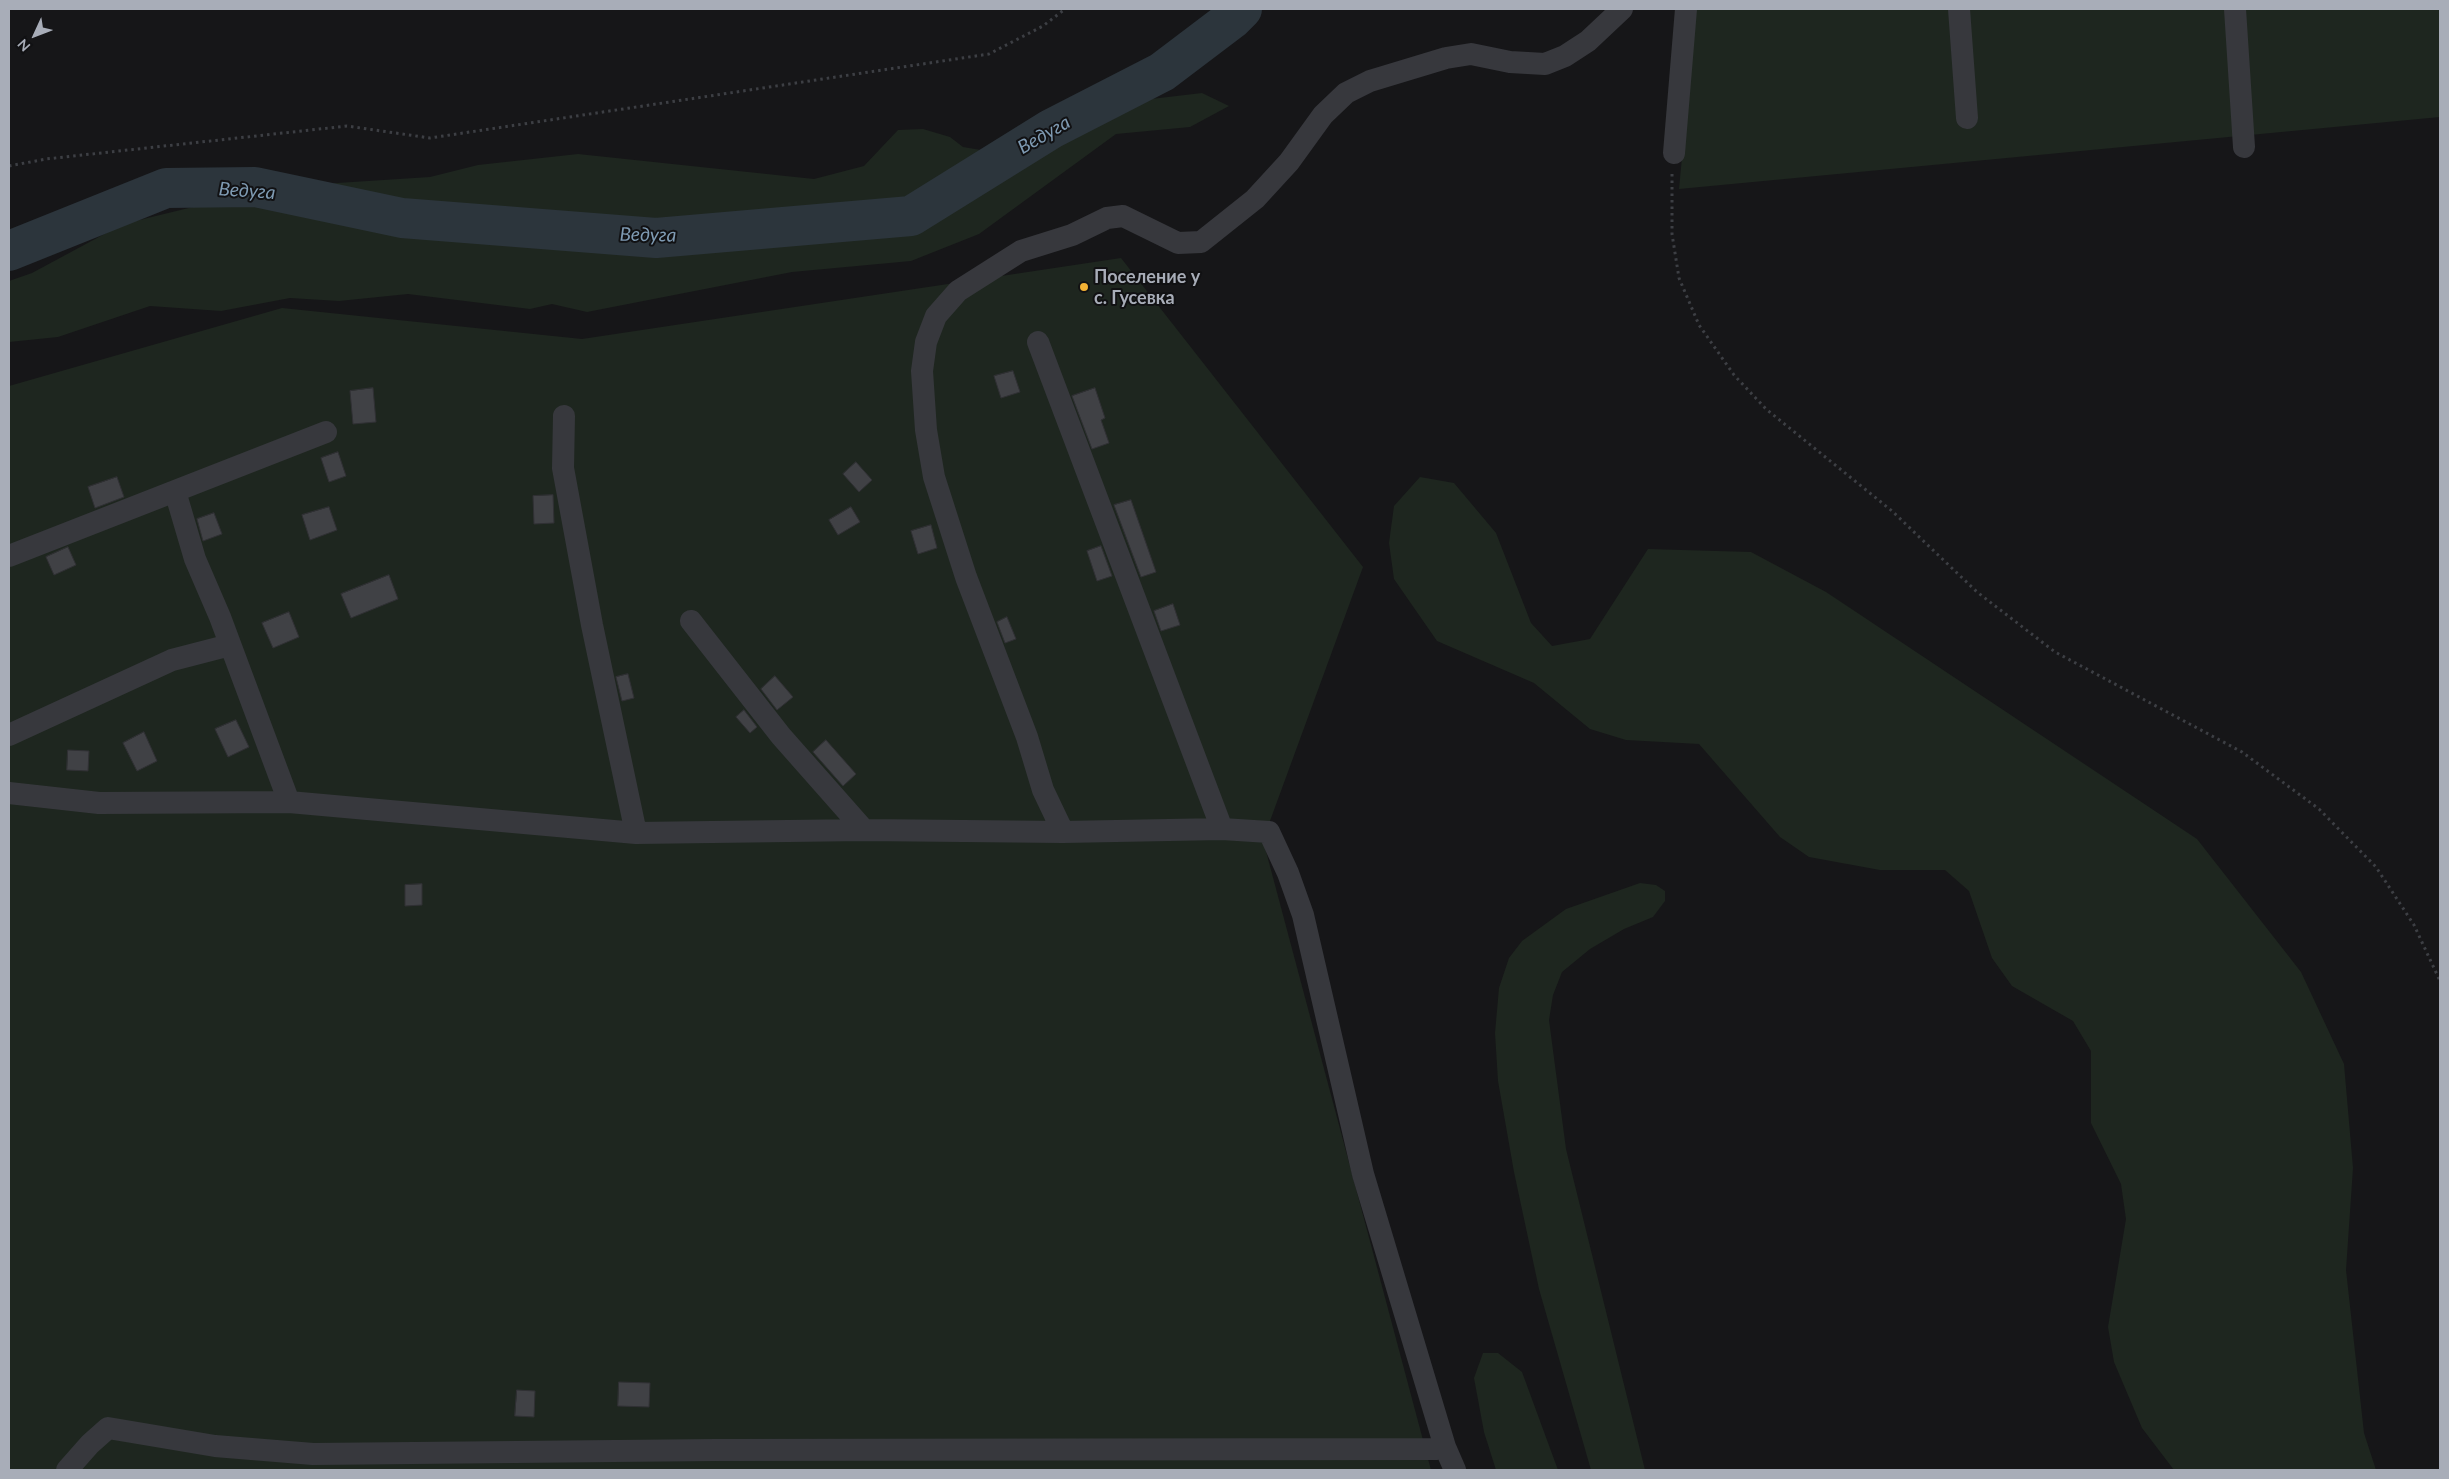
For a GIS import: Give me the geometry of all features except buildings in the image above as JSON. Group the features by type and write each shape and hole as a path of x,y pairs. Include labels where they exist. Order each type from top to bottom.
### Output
{"street":[{"path":"1063,832 1043,790 1026,737 966,577 936,485 926,430 922,371 926,342 936,316 958,292 1021,251 1072,234 1107,218 1123,216 1178,243 1201,242 1255,199 1289,162 1323,115 1346,93 1370,81 1471,54 1510,62 1545,64 1565,56 1588,41 1622,9"},
{"path":"1674,152 1686,9"},
{"path":"1959,9 1967,118"},
{"path":"2235,9 2244,146"},
{"path":"1038,342 1222,830"},
{"path":"564,416 563,468 592,625 636,833"},
{"path":"9,556 326,432"},
{"path":"175,491 195,559 230,645 289,802"},
{"path":"691,621 781,736 864,830"},
{"path":"9,735 172,660 230,645"},
{"path":"9,792 100,803 289,802 636,833 864,830 1063,832 1222,830 1269,832 1288,873 1303,916 1363,1174 1445,1447 1455,1470"},
{"path":"67,1470 90,1444 108,1428 215,1446 313,1454 716,1450 1436,1449 1445,1447"}],"path":[{"path":"9,166 46,159 347,126 430,138 989,54 1043,26 1065,9"},
{"path":"1674,152 1671,192 1672,226 1679,278 1698,325 1734,375 1766,410 1892,510 1977,592 2055,652 2242,752 2319,809 2376,867 2414,925 2440,981"}],"shaded area":[{"path":"1696,9 2440,9 2440,117 1679,189"},
{"path":"1202,93 1229,106 1190,127 1116,134 979,234 911,261 792,272 587,312 552,304 530,309 408,294 339,301 290,298 221,311 150,306 58,337 9,342 9,281 32,273 123,224 275,187 430,177 478,165 578,154 814,179 864,166 898,130 923,129 950,137 963,147 987,151 1082,130 1151,99"},
{"path":"1121,258 1363,567 1263,840 1431,1470 9,1470 9,386 282,308 582,339"},
{"path":"1420,477 1454,483 1496,533 1531,623 1552,646 1590,639 1648,549 1751,552 1826,592 2197,839 2301,972 2344,1064 2353,1168 2346,1270 2364,1433 2376,1470 2174,1470 2142,1428 2114,1362 2108,1327 2126,1219 2121,1184 2091,1123 2091,1051 2073,1021 2012,986 1992,958 1969,891 1945,870 1880,870 1809,857 1780,837 1699,744 1626,740 1590,729 1534,683 1437,641 1394,579 1389,543 1394,506"},
{"path":"1640,883 1656,885 1665,891 1665,901 1653,917 1624,929 1590,949 1562,972 1553,995 1549,1020 1566,1149 1645,1470 1591,1470 1539,1289 1514,1172 1498,1081 1495,1033 1499,988 1509,958 1522,941 1566,909"},
{"path":"1483,1353 1498,1353 1522,1372 1558,1470 1496,1470 1484,1432 1474,1378"}],"waterway":[{"name":"Ведуга","path":"9,251 166,188 255,187 402,218 656,238 911,216 1051,129 1162,72 1232,19 1242,9"}],"place":[{"name":"Поселение у с. Гусевка","path":"1084,287"}]}
